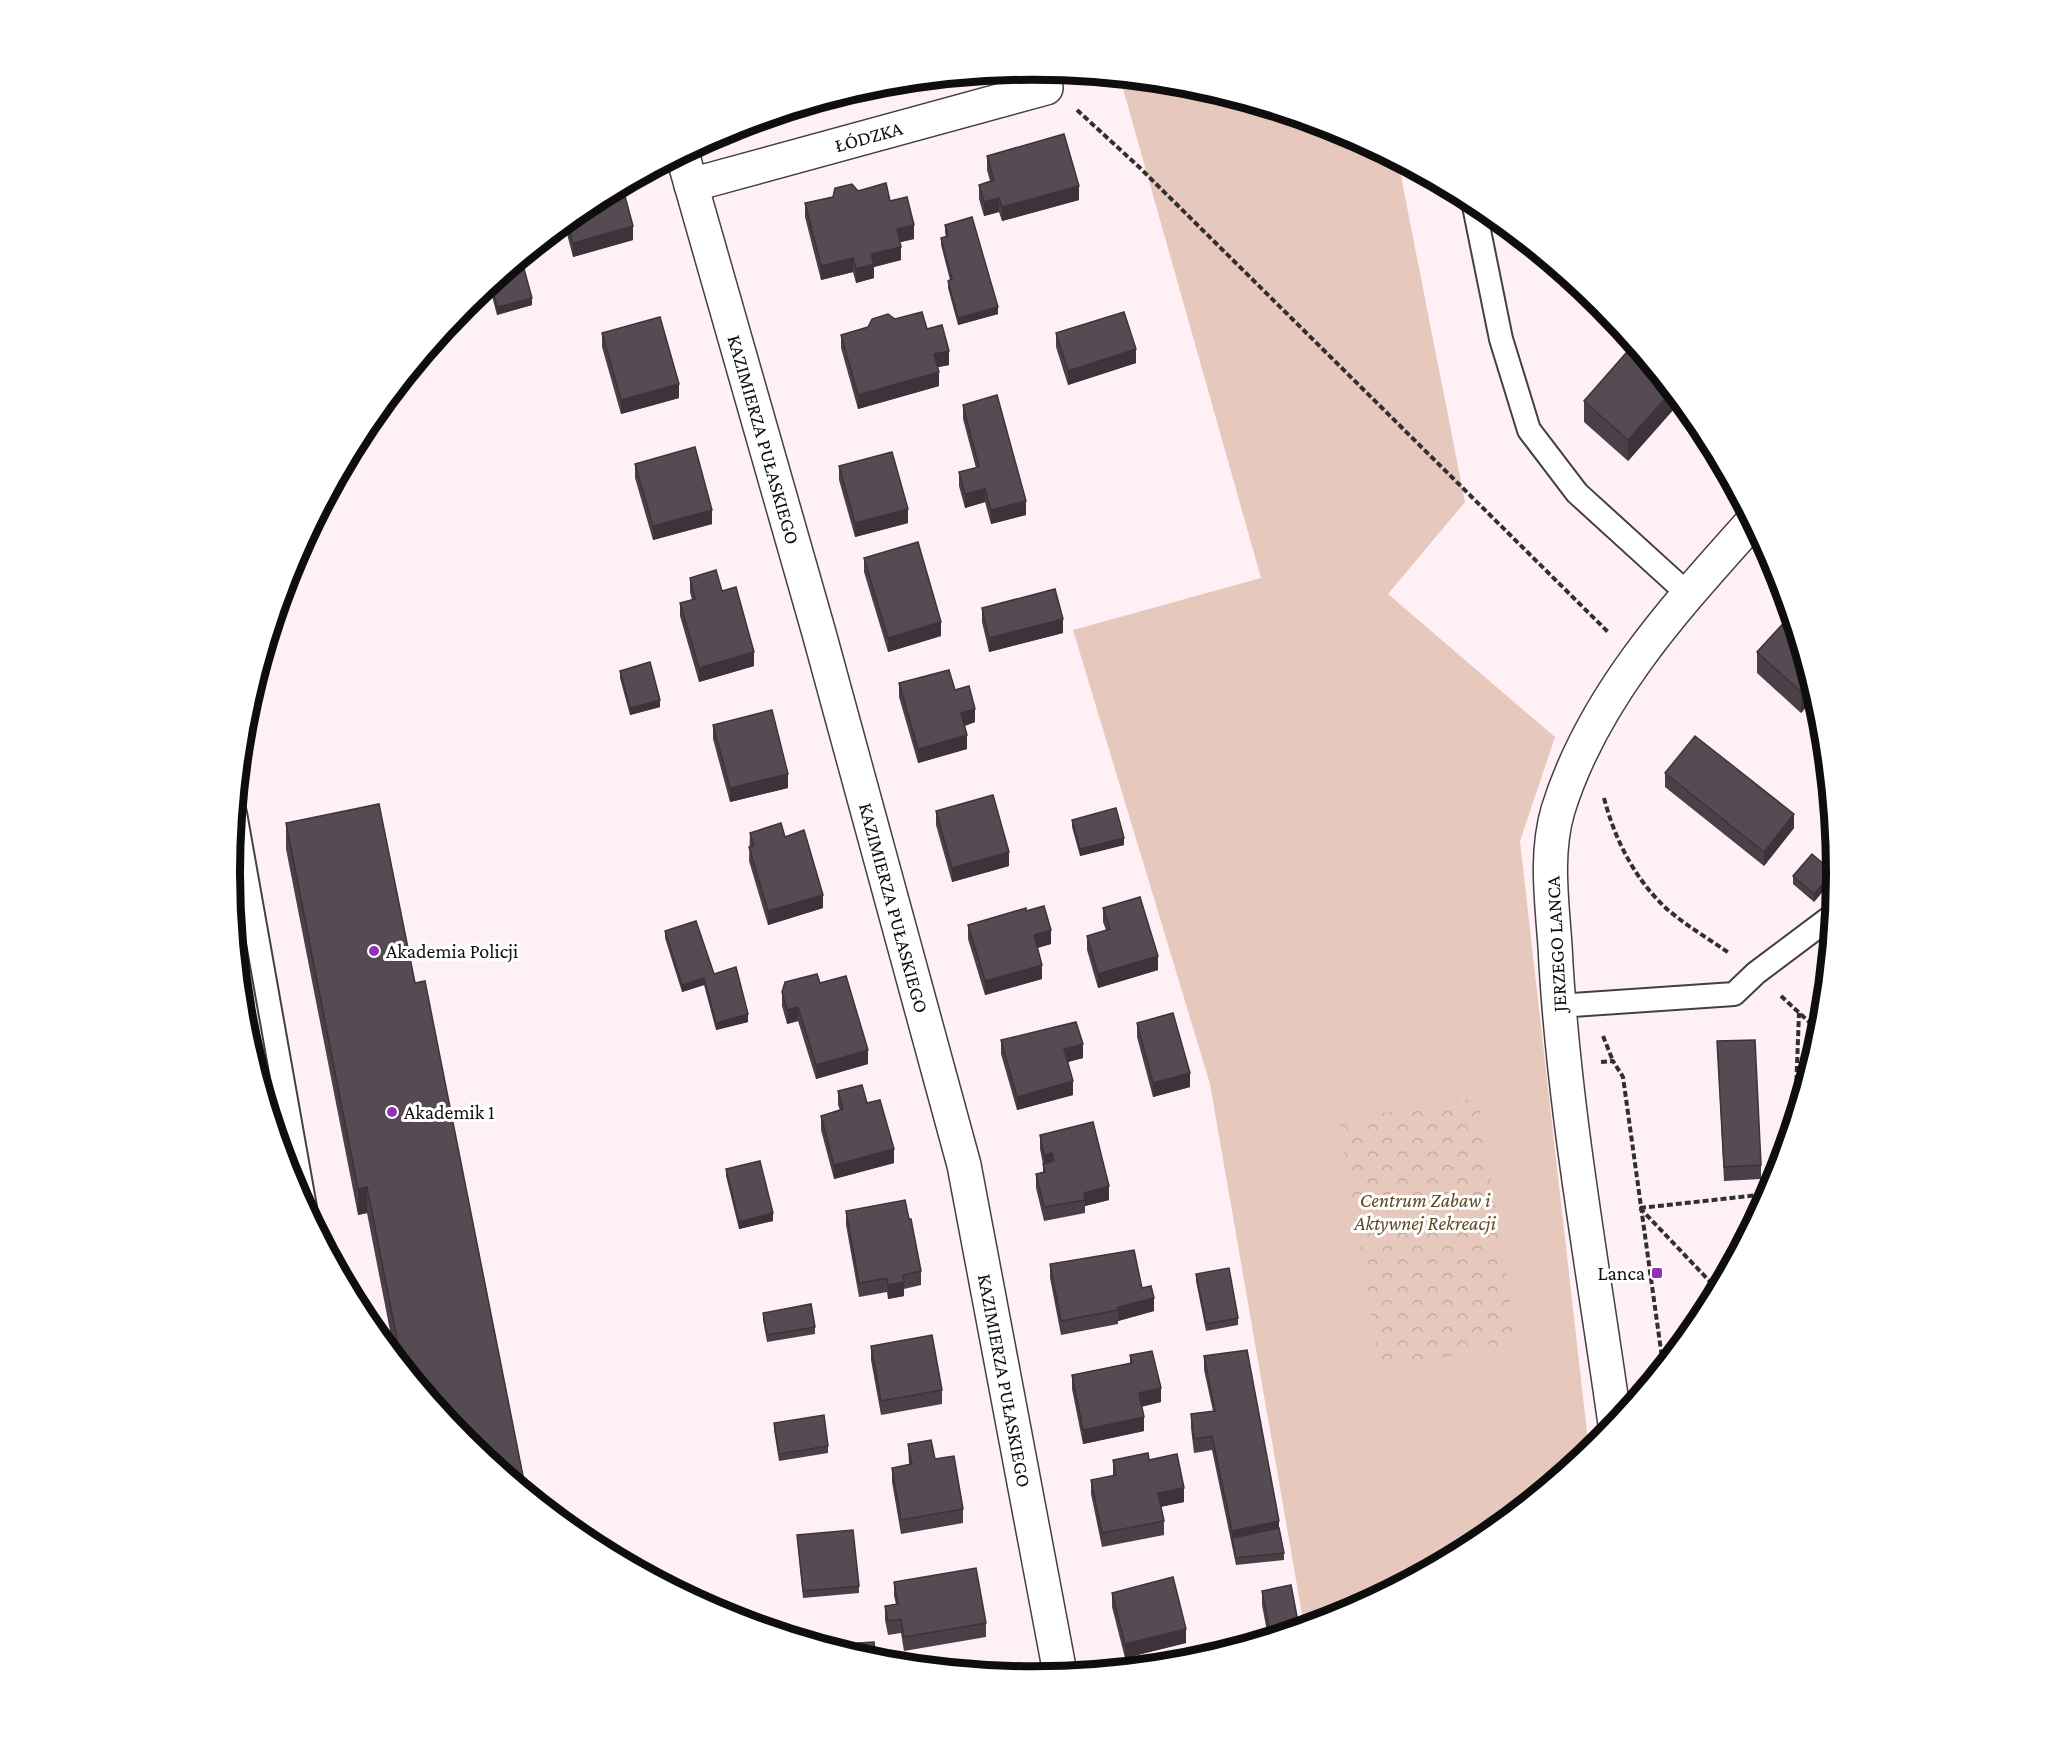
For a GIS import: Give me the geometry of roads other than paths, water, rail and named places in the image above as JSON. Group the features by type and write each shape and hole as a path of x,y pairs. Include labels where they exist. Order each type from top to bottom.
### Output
{"street":[{"name":"ŁÓDZKA","path":"691,185 1046,88"},
{"name":"KAZIMIERZA PUŁASKIEGO","path":"684,160 819,633 964,1165 1058,1665"},
{"name":"JERZEGO LANCA","path":"1613,1412 1558,1006 1551,846 1558,812 1590,733 1605,706 1622,679 1688,594 1747,528"}],"lane":[{"path":"1476,214 1501,339 1529,430 1577,493 1688,594"},
{"path":"241,847 299,1173"},
{"path":"1558,1006 1734,994 1756,973 1824,922"}],"place":[{"name":"Akademia Policji","path":"374,951"},
{"name":"Akademik 1","path":"392,1112"},
{"name":"Lanca","path":"1657,1273"}],"park label":[{"name":"Centrum Zabaw i Aktywnej Rekreacji","path":"1425,1212"}]}
